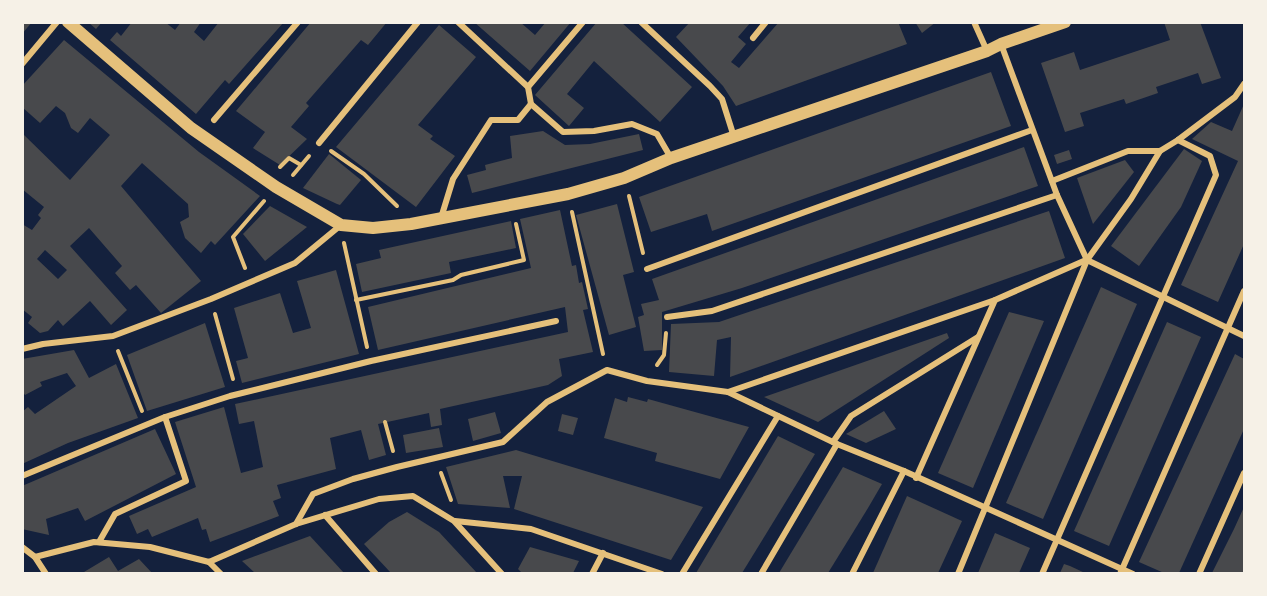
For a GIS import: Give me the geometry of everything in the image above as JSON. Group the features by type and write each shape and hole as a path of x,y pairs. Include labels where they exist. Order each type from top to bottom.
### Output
{"main road":[{"path":"68,22 191,128 278,188 341,225 373,228 411,224 513,205 567,194 624,178 671,158 987,51 1065,22"}],"street":[{"path":"22,64 57,22"},
{"path":"213,120 298,22"},
{"path":"320,142 418,22"},
{"path":"458,22 528,87 531,104 562,132 594,131 632,124 657,134 671,158"},
{"path":"528,87 583,22"},
{"path":"641,22 722,99 734,136"},
{"path":"753,38 766,22"},
{"path":"974,22 987,51"},
{"path":"1001,44 1057,195 1086,260 1245,336"},
{"path":"958,573 1086,260 1131,199 1160,151 1235,97 1245,84"},
{"path":"441,219 453,179 491,120 518,120 531,104"},
{"path":"647,268 1032,130"},
{"path":"1042,573 1216,175 1210,156 1178,140"},
{"path":"1052,181 1128,151 1160,151"},
{"path":"667,317 712,311 1057,195"},
{"path":"22,349 43,344 112,336 211,299 295,264 341,225"},
{"path":"728,392 996,300 1086,260"},
{"path":"1121,571 1245,291"},
{"path":"916,478 996,300"},
{"path":"22,476 165,417 237,394 556,321"},
{"path":"761,573 851,416 979,336"},
{"path":"296,524 313,494 353,479 503,442 547,402 607,370 647,381 728,392 835,443 1057,539 1121,571 1133,573"},
{"path":"682,573 778,416"},
{"path":"99,542 115,514 186,481 165,417"},
{"path":"852,573 904,471"},
{"path":"1199,573 1245,473"},
{"path":"209,562 296,524 379,499 413,496 454,521 502,573"},
{"path":"325,515 376,573"},
{"path":"454,521 531,529 662,573"},
{"path":"35,557 99,542 150,548 209,562 221,573"},
{"path":"22,547 35,557 46,573"},
{"path":"592,573 603,554"}],"path":[{"path":"250,282 233,237 320,142 364,174 409,218 411,224"},
{"path":"624,178 647,268"},
{"path":"567,194 607,370"},
{"path":"356,300 453,280 461,275 524,260 513,205"},
{"path":"341,225 371,362"},
{"path":"211,299 237,394"},
{"path":"647,381 664,355 667,317"},
{"path":"112,336 148,424"},
{"path":"386,422 397,467"},
{"path":"435,458 454,506 454,521"}],"building":[{"path":"22,22 32,22 22,34"},
{"path":"88,22 102,22 96,29"},
{"path":"132,22 165,22 175,30 181,22 201,22 194,32 204,41 219,22 284,22 229,84 225,80 196,114 110,40 117,32 121,36"},
{"path":"311,22 387,22 368,45 361,40 306,103 309,106 291,127 307,139 280,165 253,148 265,132 236,111"},
{"path":"474,22 520,22 535,35 546,22 571,22 530,71"},
{"path":"597,22 621,22 692,87 660,122 594,61 567,94 584,108 569,126 535,95"},
{"path":"690,22 751,22 738,37 746,44 731,62 739,68 779,22 898,22 907,44 736,106 723,86 676,37"},
{"path":"915,22 936,22 922,33"},
{"path":"1164,22 1200,22 1221,78 1202,84 1198,73 1156,87 1158,93 1126,104 1124,99 1080,113 1084,126 1065,132 1041,63 1074,52 1080,70 1170,40"},
{"path":"439,25 476,57 418,125 433,136 430,139 455,156 416,207 336,147"},
{"path":"64,40 199,152 260,196 215,245 211,241 201,253 185,238 180,222 189,217 188,204 142,163 121,186 201,281 161,313 136,285 130,290 115,273 122,266 89,228 70,246 127,310 111,325 90,301 63,326 58,320 48,331 40,333 28,323 32,317 22,309 22,224 32,230 41,218 38,215 44,207 22,189 22,133 70,180 110,135 90,118 78,133 71,128 65,113 56,106 40,123 22,107 22,86","holes":["45,250 67,270 58,279 37,259"]},
{"path":"991,72 1011,126 712,231 707,214 651,232 639,197"},
{"path":"1244,104 1244,244 1218,302 1181,285 1238,161 1192,139 1211,122 1232,131"},
{"path":"543,131 565,145 590,144 639,134 643,150 472,193 467,175 486,170 485,165 512,158 510,136"},
{"path":"1024,147 1038,186 742,288 662,312 662,350 644,351 638,317 644,315 641,304 659,300 652,279"},
{"path":"1184,149 1202,161 1181,207 1139,266 1111,246"},
{"path":"1069,150 1072,159 1057,164 1054,155"},
{"path":"329,154 361,180 340,205 303,188"},
{"path":"1125,160 1134,172 1093,224 1077,178"},
{"path":"617,204 634,272 623,275 636,327 609,335 576,215"},
{"path":"270,206 307,227 265,261 243,234"},
{"path":"560,210 572,266 576,265 579,283 582,282 588,309 583,310 593,352 559,359 562,376 548,385 440,409 442,425 431,427 429,413 378,424 386,455 369,460 361,430 330,438 336,469 277,485 281,498 273,501 279,516 210,542 206,529 202,530 198,518 152,537 148,529 137,534 129,516 196,487 175,422 224,407 241,473 263,467 254,421 239,424 235,404 568,332 565,307 378,350 368,307 531,268 520,219"},
{"path":"1049,211 1065,258 730,377 731,337 717,340 714,376 669,372 671,324 719,322"},
{"path":"511,221 516,248 449,262 451,273 362,292 356,264 381,258 379,250"},
{"path":"336,270 359,354 242,383 236,361 248,358 234,308 280,293 293,333 311,328 297,281"},
{"path":"1101,287 1137,304 1043,519 1006,503"},
{"path":"1009,312 1044,321 973,488 938,473"},
{"path":"1167,322 1201,337 1109,546 1074,531"},
{"path":"205,323 225,387 147,411 127,355"},
{"path":"947,333 949,338 818,422 764,397"},
{"path":"74,350 89,378 116,364 138,418 68,443 22,464 22,412 28,407 35,414 76,386 67,373 40,382 42,386 25,395 22,391 22,359"},
{"path":"1235,354 1244,359 1244,429 1179,573 1164,573 1139,562"},
{"path":"628,397 647,402 648,399 749,427 720,479 655,461 657,453 604,438 615,398 627,402"},
{"path":"884,411 896,429 866,443 846,434"},
{"path":"495,412 501,433 473,441 468,419"},
{"path":"562,414 578,418 573,435 558,431"},
{"path":"439,428 443,447 406,453 403,435"},
{"path":"155,429 176,474 85,521 78,508 46,519 49,535 22,529 22,486"},
{"path":"778,436 815,454 742,573 696,573"},
{"path":"516,450 703,507 671,560 514,509 522,476 503,476 510,508 458,504 446,467"},
{"path":"843,467 882,484 868,508 828,573 779,573"},
{"path":"907,496 962,521 938,573 873,573"},
{"path":"1244,507 1244,573 1212,573 1234,529"},
{"path":"407,512 439,532 477,573 391,573 364,544 389,522"},
{"path":"995,533 1030,548 1019,573 978,573"},
{"path":"310,536 344,573 255,573 242,561"},
{"path":"530,547 579,561 573,573 522,573 518,569"},
{"path":"109,557 118,571 139,559 152,573 84,572"},
{"path":"1064,564 1070,566 1085,573 1060,573"}]}
